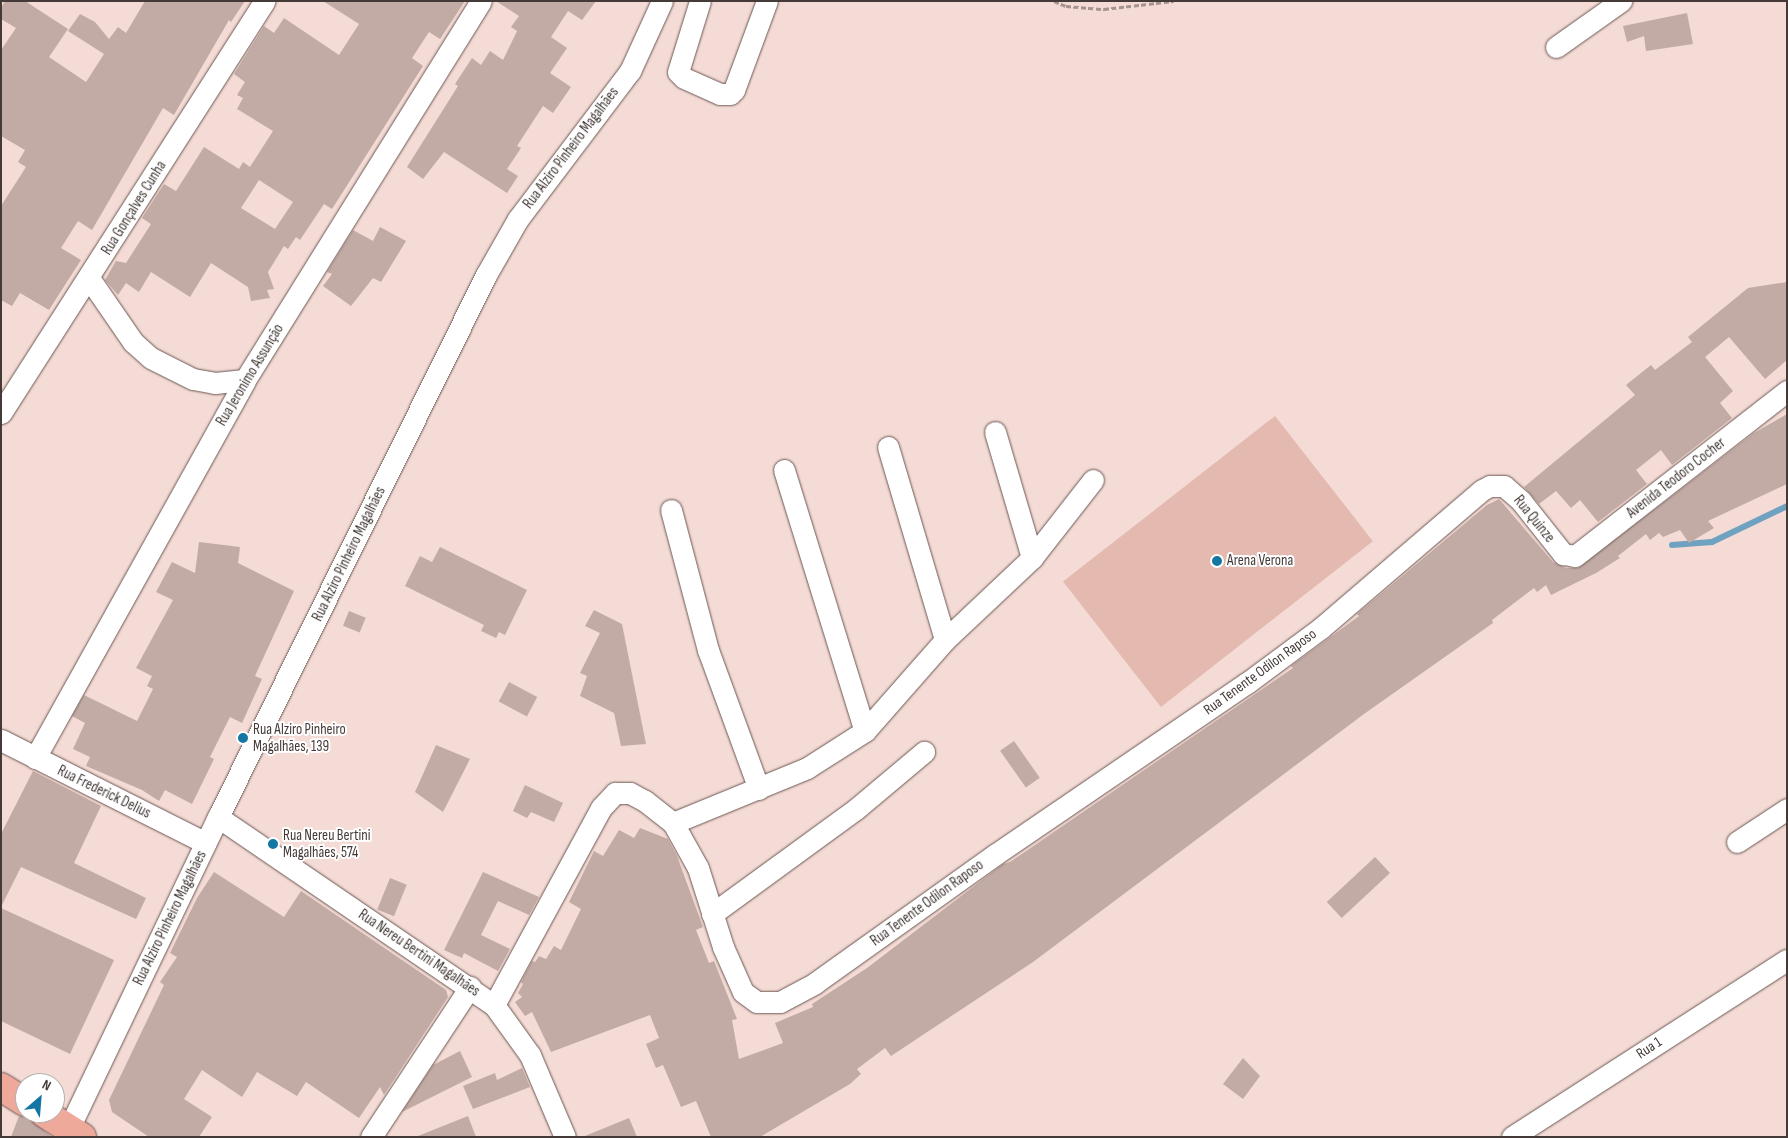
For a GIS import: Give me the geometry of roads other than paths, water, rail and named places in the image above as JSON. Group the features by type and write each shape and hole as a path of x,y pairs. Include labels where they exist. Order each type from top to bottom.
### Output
{"main road":[{"path":"1,1087 15,1096"},
{"path":"60,1123 75,1132"}],"street":[{"name":"Rua Gonçalves Cunha","path":"1,413 89,278 264,1"},
{"name":"Rua Jeronimo Assunção","path":"34,758 245,380 481,1"},
{"path":"700,1 678,72 684,78 720,94 730,94 734,90 767,1"},
{"path":"1556,47 1620,1"},
{"name":"Rua Alziro Pinheiro Magalhães","path":"75,1132 218,817 486,275 518,218 630,70 654,5"},
{"path":"89,278 133,342 152,358 193,379 215,383 245,380"},
{"name":"Avenida Teodoro Cocher","path":"1563,554 1575,556 1584,551 1787,391"},
{"path":"995,432 1032,558"},
{"path":"888,447 945,640"},
{"path":"784,470 865,731"},
{"path":"673,823 760,789 807,768 865,731 945,640 1032,558 1093,480"},
{"name":"Rua Tenente Odilon Raposo","path":"494,1005 608,800 615,793 630,793 660,810 673,823 698,868 712,914 743,992 757,1002 767,1004 790,998 1247,683 1321,628 1471,499 1490,486 1504,486"},
{"name":"Rua Quinze","path":"1504,486 1521,502 1563,554"},
{"path":"671,510 708,650 760,789"},
{"name":"Rua Frederick Delius","path":"1,740 206,843"},
{"path":"712,914 848,815 924,752"},
{"path":"1737,842 1787,809"},
{"name":"Rua Nereu Bertini Magalhães","path":"218,817 494,1005 530,1055 565,1137"},
{"name":"Rua 1","path":"1512,1137 1787,960"},
{"path":"372,1137 470,987"}],"waterway":[{"path":"1672,545 1712,542 1787,506"}],"place":[{"name":"Arena Verona","path":"1217,561"},
{"name":"Rua Alziro Pinheiro Magalhães, 139","path":"243,738"},
{"name":"Rua Nereu Bertini Magalhães, 574","path":"273,844"}]}
